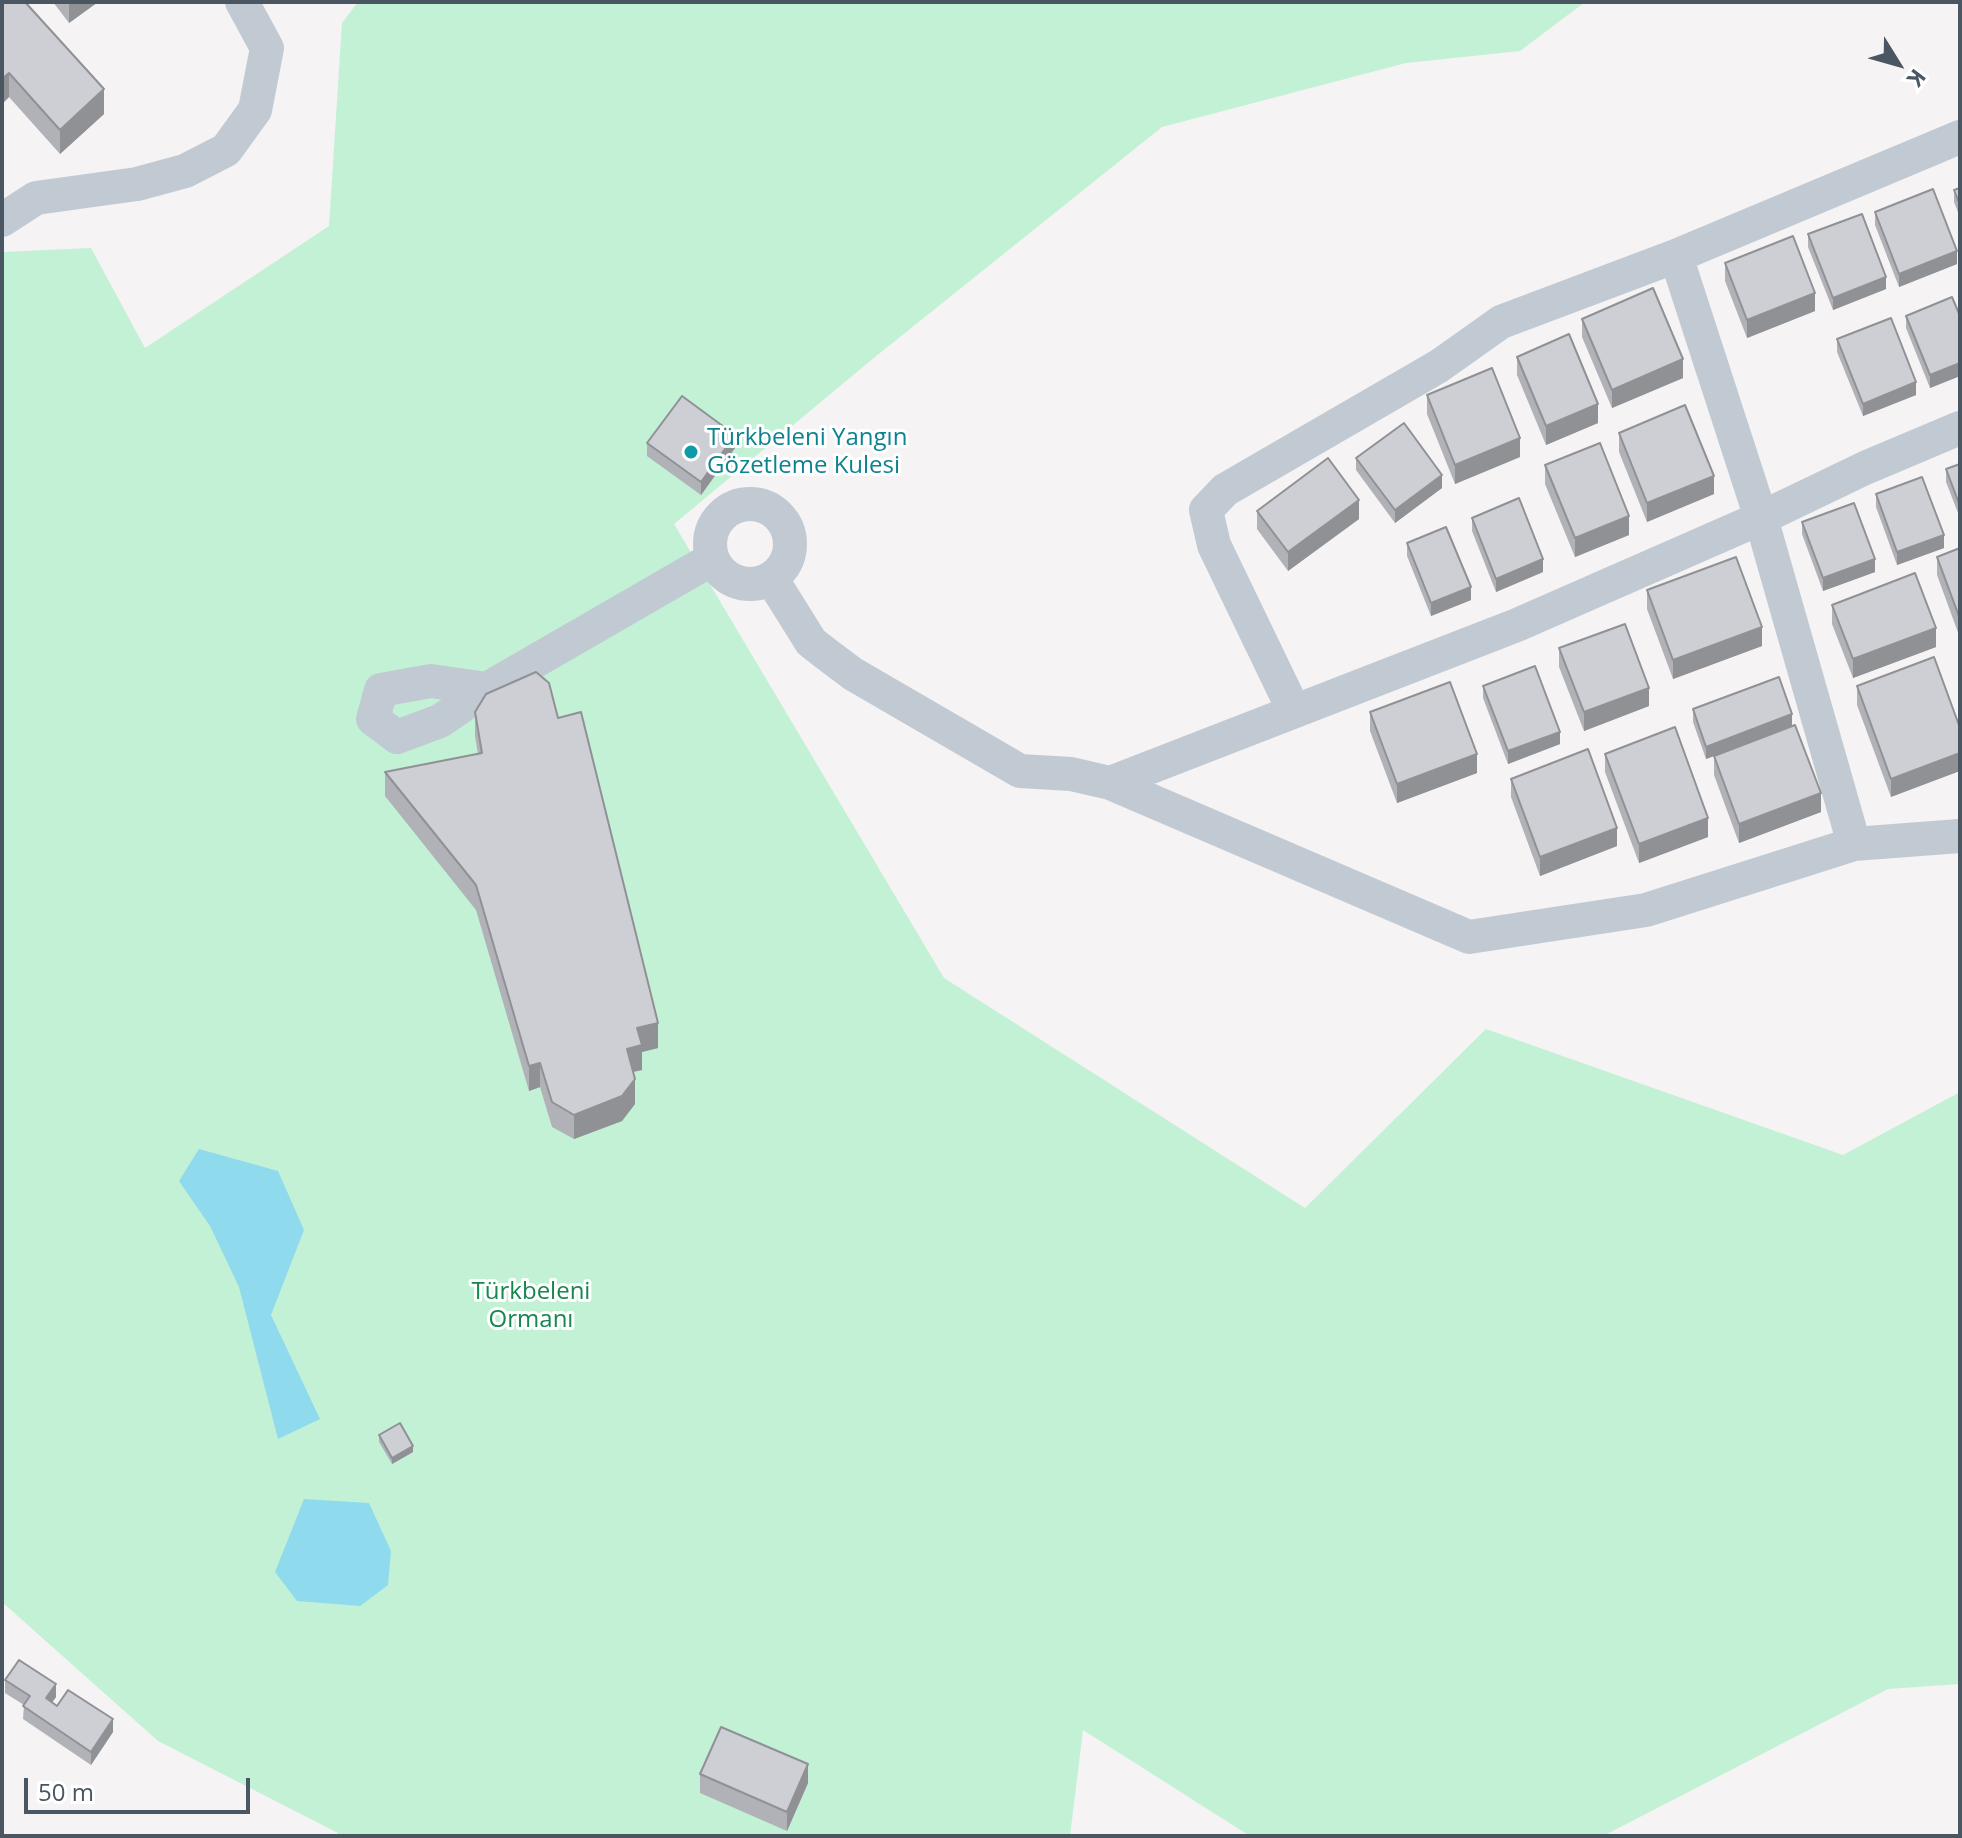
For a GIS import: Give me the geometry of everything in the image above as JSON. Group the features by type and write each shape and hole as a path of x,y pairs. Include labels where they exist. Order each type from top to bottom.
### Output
{"street":[{"path":"2,220 36,198 137,184 185,171 226,150 255,110 267,48 242,2"},
{"path":"1294,711 1214,545 1206,510 1225,490 1439,366 1501,322 1676,256 1960,137"},
{"path":"1676,256 1761,518 1854,844"},
{"path":"1110,783 1517,625 1960,428"},
{"path":"756,503 770,508 781,517 788,529 791,542 789,556 782,569 758,584 744,584 730,579 719,571 712,559 709,545 711,531 718,518 729,509 756,503"},
{"path":"487,689 712,559"},
{"path":"771,578 811,642 853,674 1020,771 1071,774 1110,783 1469,937 1646,910 1854,844 1960,836"}],"green space":[{"name":"Türkbeleni Ormanı","path":"358,2 1585,2 1520,51 1406,63 1162,127 875,357 674,524 944,978 1305,1208 1486,1029 1843,1155 1960,1092 1960,1684 1888,1689 1603,1836 1250,1836 1083,1730 1070,1836 338,1836 338,1833 158,1741 2,1602 2,252 91,248 145,348 329,226 342,23"}],"water":[{"path":"199,1149 278,1171 304,1230 271,1315 320,1419 278,1439 239,1287 210,1226 179,1181"},
{"path":"304,1499 369,1503 391,1551 388,1585 360,1606 297,1601 275,1572"}],"building":[{"path":"2,2 25,2 104,89 60,130 9,73 2,79"},
{"path":"1960,188 1960,205 1954,190"},
{"path":"1933,189 1957,251 1899,274 1875,212"},
{"path":"1862,214 1886,277 1833,298 1808,234"},
{"path":"1793,236 1815,293 1747,320 1725,263"},
{"path":"1653,288 1683,359 1612,390 1582,319"},
{"path":"1952,297 1960,316 1960,363 1930,375 1906,316"},
{"path":"1891,318 1916,382 1863,404 1837,339"},
{"path":"1569,334 1598,404 1546,426 1517,357"},
{"path":"1492,368 1520,438 1455,465 1427,395"},
{"name":"Türkbeleni Yangın Gözetleme Kulesi","path":"682,396 735,435 701,482 647,443"},
{"path":"1685,405 1714,476 1647,503 1619,433"},
{"path":"1404,423 1442,475 1395,510 1356,458"},
{"path":"1600,443 1629,516 1575,538 1545,465"},
{"path":"1328,458 1359,500 1288,552 1257,511"},
{"path":"1960,464 1960,506 1946,469"},
{"path":"1922,477 1944,535 1897,552 1876,494"},
{"path":"1519,498 1543,559 1496,579 1472,518"},
{"path":"1854,503 1875,559 1823,578 1802,522"},
{"path":"1446,527 1471,587 1431,603 1407,543"},
{"path":"1960,548 1960,619 1937,557"},
{"path":"1736,557 1762,627 1673,660 1647,590"},
{"path":"1915,573 1936,628 1853,659 1832,605"},
{"path":"1625,624 1649,688 1584,712 1559,648"},
{"path":"1934,657 1960,728 1960,753 1891,779 1857,686"},
{"path":"1535,666 1560,732 1508,751 1483,686"},
{"path":"536,672 549,683 558,718 581,712 658,1023 637,1028 642,1045 627,1049 635,1079 622,1096 574,1115 552,1102 540,1063 529,1066 476,885 385,772 482,753 475,712 486,694"},
{"path":"1779,677 1792,714 1706,747 1693,709"},
{"path":"1450,682 1477,754 1397,784 1370,712"},
{"path":"1795,725 1821,793 1739,824 1714,756"},
{"path":"1675,727 1708,818 1639,844 1605,754"},
{"path":"1588,749 1617,828 1540,857 1511,779"},
{"path":"400,1423 413,1446 392,1458 379,1435"},
{"path":"19,1660 56,1684 46,1698 57,1706 68,1690 113,1719 91,1752 23,1706 30,1696 5,1680"},
{"path":"721,1727 808,1764 787,1812 700,1774"}],"place":[{"name":"Türkbeleni Yangın Gözetleme Kulesi","path":"691,452"}]}
